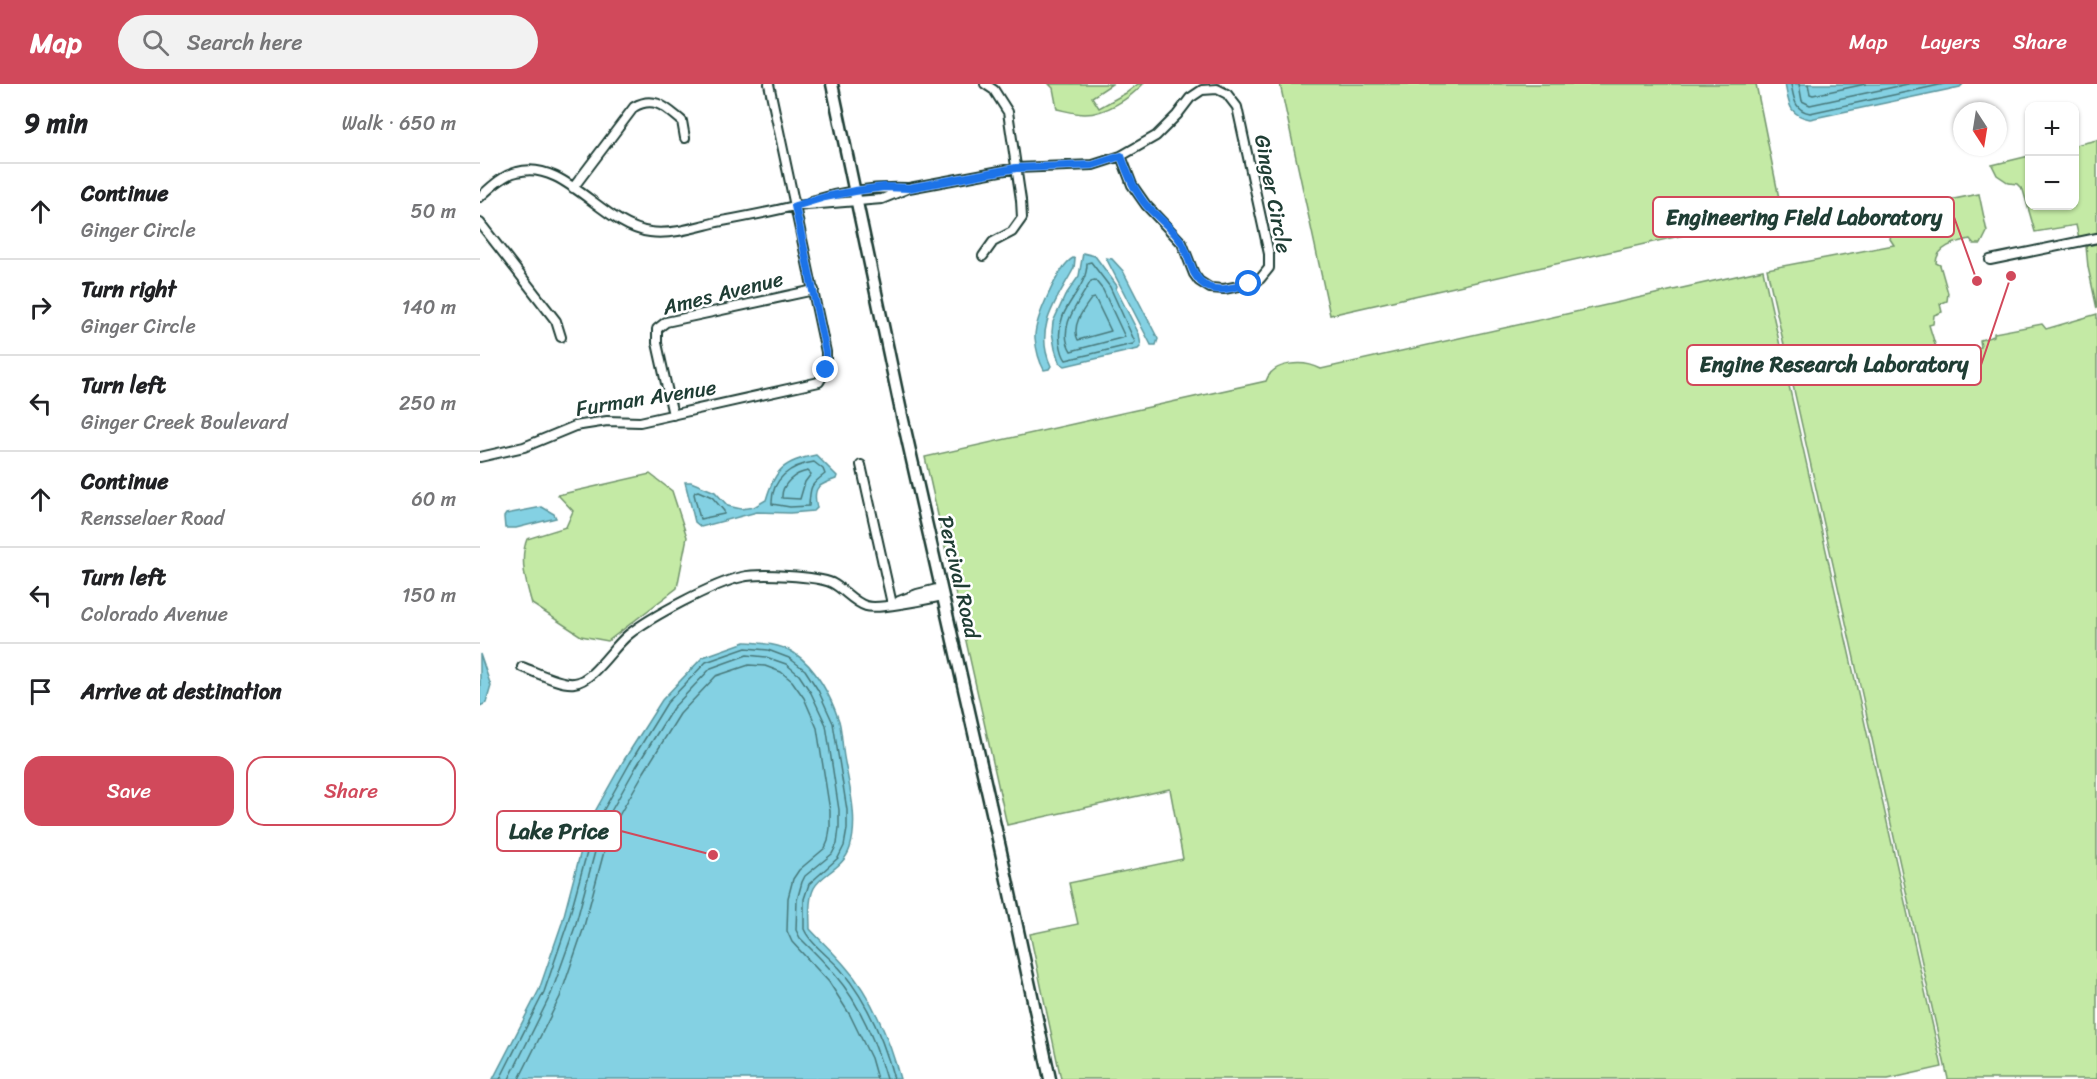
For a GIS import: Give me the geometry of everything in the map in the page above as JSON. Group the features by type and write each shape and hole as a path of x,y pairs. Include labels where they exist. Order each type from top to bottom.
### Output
{"street":[{"path":"769,84 814,290"},
{"name":"Percival Road","path":"832,84 902,416 1050,1079"},
{"path":"983,256 993,242 1012,232 1022,219 1008,112 994,90 985,84"},
{"name":"Ginger Circle","path":"1217,89 1227,94 1237,107 1269,254 1269,268 1260,279 1249,284 1224,289 1210,288 1199,280 1194,274 1182,243 1146,205 1132,185 1121,156 1155,136 1177,115 1190,98 1202,90 1217,89"},
{"path":"573,188 634,107 643,102 661,104 682,121 685,138"},
{"path":"480,197 494,185 516,172 532,170 550,174 628,225 650,232 679,231 795,206 856,196 882,199 909,188 1016,168 1093,165 1121,156"},
{"path":"480,224 556,321 561,337"},
{"path":"1990,260 2097,238"},
{"name":"Furman Avenue","path":"480,456 524,447 575,426 608,421 640,422 819,382 826,370 826,352 814,290"},
{"name":"Ames Avenue","path":"673,415 657,343 657,329 666,322 814,290"},
{"path":"861,465 892,604"},
{"path":"522,667 565,683 585,680 611,651 658,615 726,581 743,576 759,574 823,580 834,584 868,607 892,604 942,592"}],"green space":[{"path":"1049,84 1112,84 1092,97 1099,108 1138,84 1143,84 1116,105 1085,114 1057,109 1053,88"},
{"path":"1280,84 1756,84 1782,213 1330,315"},
{"path":"2097,140 2097,234 2079,238 2076,225 2035,232 2029,210 2079,210 2079,144"},
{"path":"2025,157 2025,197 2023,190 2017,184 2009,183 1997,175 1992,165"},
{"path":"1979,194 1987,232 1981,244 1974,244 1970,239 1959,242 1943,249 1937,257 1936,263 1940,265 1948,293 1947,301 1940,304 1942,312 1934,315 1933,324 1929,325 1938,354 1956,349 1958,354 1981,347 1980,340 1994,336 1994,333 2042,324 2046,329 2097,314 2097,1079 1948,1079 1767,269 1894,245 1890,239 1895,211"},
{"path":"2097,244 2097,309 2086,246"},
{"path":"1763,270 1942,1067 1888,1079 1061,1079 1030,934 1078,924 1069,883 1183,859 1170,789 1007,825 925,457 1266,381 1275,369 1290,364 1306,364 1321,369"},
{"path":"650,474 672,491 687,537 677,588 608,641 581,636 532,604 523,563 527,539 566,527 573,511 558,495"}],"water":[{"path":"1785,84 1963,84 1960,87 1810,119 1797,115 1793,111"},
{"path":"1083,253 1095,256 1117,286 1116,289 1139,334 1141,346 1138,349 1065,366 1059,362 1055,349 1053,322 1065,296 1079,276"},
{"path":"1073,258 1075,259 1074,268 1049,315 1045,339 1046,352 1051,366 1044,370 1037,350 1036,330 1043,307 1055,282"},
{"path":"1106,258 1112,259 1123,271 1158,339 1156,345 1151,345"},
{"path":"816,455 837,476 836,479 821,485 816,491 817,508 814,511 757,512 701,527 695,522 685,482 691,482 715,492 728,506 741,509 754,507 766,500 773,481 782,468 796,460"},
{"path":"542,507 554,514 556,518 516,528 505,528 506,514"},
{"path":"745,642 770,644 794,653 802,659 822,683 839,721 852,803 853,837 843,861 822,878 814,888 810,903 810,929 845,966 864,991 885,1034 900,1079 493,1079 539,990 562,923 588,824 624,760 662,700 703,657"},
{"path":"480,654 491,686 486,703 480,706"}],"place":[{"name":"Engine Research Laboratory","path":"2011,276"},
{"name":"Engineering Field Laboratory","path":"1977,281"},
{"name":"Lake Price","path":"713,855"}],"route":[{"path":"826,370 826,352 795,206 825,197 884,187 909,188 1016,168 1044,166 1067,168 1093,165 1121,156 1132,185 1146,205 1182,243 1194,274 1199,280 1210,288 1224,289 1249,284"}]}
